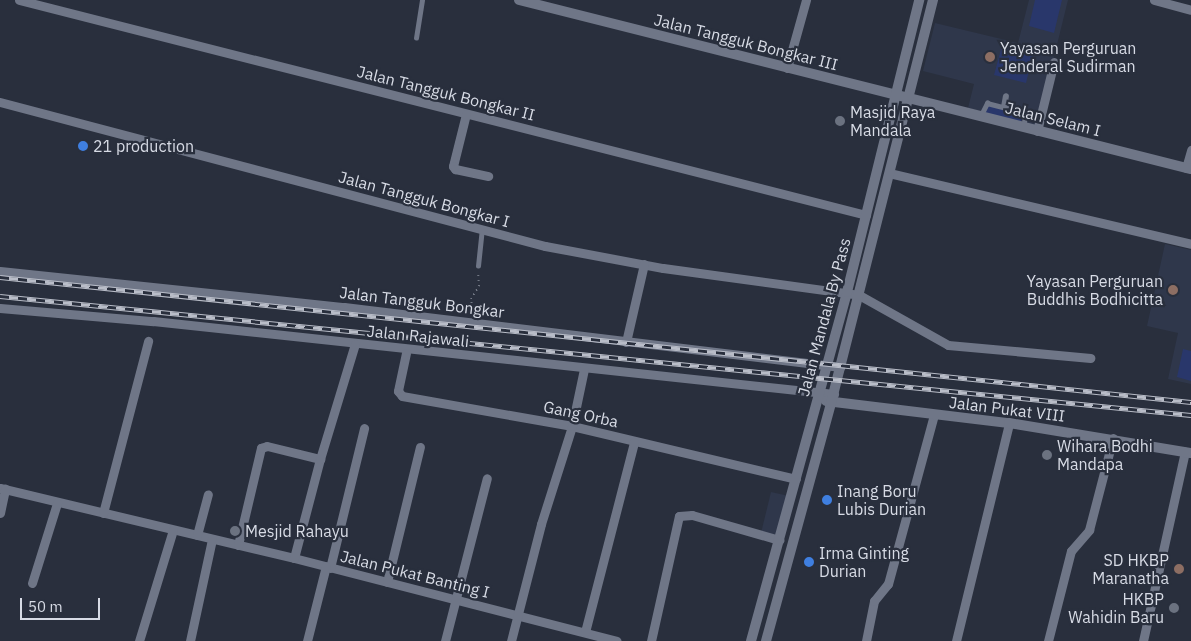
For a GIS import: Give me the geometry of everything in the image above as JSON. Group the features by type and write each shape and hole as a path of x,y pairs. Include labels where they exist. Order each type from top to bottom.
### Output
{"street":[{"name":"Jalan Tangguk Bongkar II","path":"19,0 866,215"},
{"name":"Jalan Tangguk Bongkar III","path":"519,0 908,100"},
{"path":"786,68 806,0"},
{"name":"Jalan Mandala By Pass","path":"751,641 847,292 919,0"},
{"name":"Jalan Mandala By Pass","path":"766,641 840,368 933,0"},
{"path":"1154,0 1191,10"},
{"path":"1037,131 1054,62"},
{"path":"1004,107 1006,96"},
{"name":"Jalan Selam I","path":"908,100 1189,169"},
{"name":"Jalan Tangguk Bongkar I","path":"0,102 545,246 644,264 859,295 948,345 1090,358"},
{"path":"466,114 454,168 488,176"},
{"path":"1189,169 1191,150"},
{"path":"889,173 1191,244"},
{"path":"626,342 644,264"},
{"name":"Jalan Tangguk Bongkar","path":"0,271 474,323 840,368"},
{"name":"Jalan Rajawali","path":"0,308 153,320 819,396"},
{"path":"103,513 148,341"},
{"path":"294,558 320,459 355,344"},
{"name":"Gang Orba","path":"406,353 398,391 402,396 572,426 796,479"},
{"path":"511,641 541,524 572,426 584,369"},
{"name":"Jalan Pukat VIII","path":"819,396 934,415 1009,423 1113,438 1188,452"},
{"path":"866,641 874,601 888,584 934,415"},
{"path":"956,641 1009,423"},
{"path":"307,641 364,428"},
{"path":"1048,641 1071,551 1089,530 1113,438"},
{"path":"585,632 634,442"},
{"path":"238,545 260,448 267,446 320,459"},
{"path":"387,582 420,447"},
{"path":"1143,641 1188,452"},
{"path":"445,641 487,478"},
{"path":"0,513 3,489"},
{"name":"Jalan Pukat Banting I","path":"3,489 294,558 617,641"},
{"path":"197,535 208,494"},
{"path":"32,583 57,503"},
{"path":"651,641 679,516 692,515 779,540"},
{"path":"138,641 173,530"},
{"path":"190,641 212,539"}],"lane":[{"path":"416,38 422,0"},
{"path":"980,117 985,103 1026,112 1024,128"},
{"path":"478,266 482,229"}],"path":[{"path":"474,323 471,299 480,282 478,266"}],"shaded area":[{"name":"Yayasan Perguruan Jenderal Sudirman","path":"1029,0 1068,0 1037,126 968,108 974,84 923,71 935,23 1018,43"},
{"path":"1035,0 1062,0 1054,33 1029,26"},
{"path":"1003,42 1034,50 1026,83 994,75"},
{"path":"987,104 1023,113 1021,122 985,113"},
{"name":"Yayasan Perguruan Buddhis Bodhicitta","path":"1165,244 1191,250 1191,384 1168,379 1178,333 1147,326"},
{"path":"1183,349 1191,351 1191,381 1177,377"},
{"path":"771,492 789,496 779,537 761,533"}],"railway":[{"path":"0,277 1191,402"},
{"path":"0,296 1191,415"}],"place":[{"name":"Yayasan Perguruan Jenderal Sudirman","path":"990,57"},
{"name":"Masjid Raya Mandala","path":"840,121"},
{"name":"21 production","path":"83,146"},
{"name":"Yayasan Perguruan Buddhis Bodhicitta","path":"1173,290"},
{"name":"Wihara Bodhi Mandapa","path":"1047,455"},
{"name":"Inang Boru Lubis Durian","path":"827,500"},
{"name":"Mesjid Rahayu","path":"235,531"},
{"name":"Irma Ginting Durian","path":"809,562"},
{"name":"SD HKBP Maranatha","path":"1179,569"},
{"name":"HKBP Wahidin Baru","path":"1174,608"}]}
